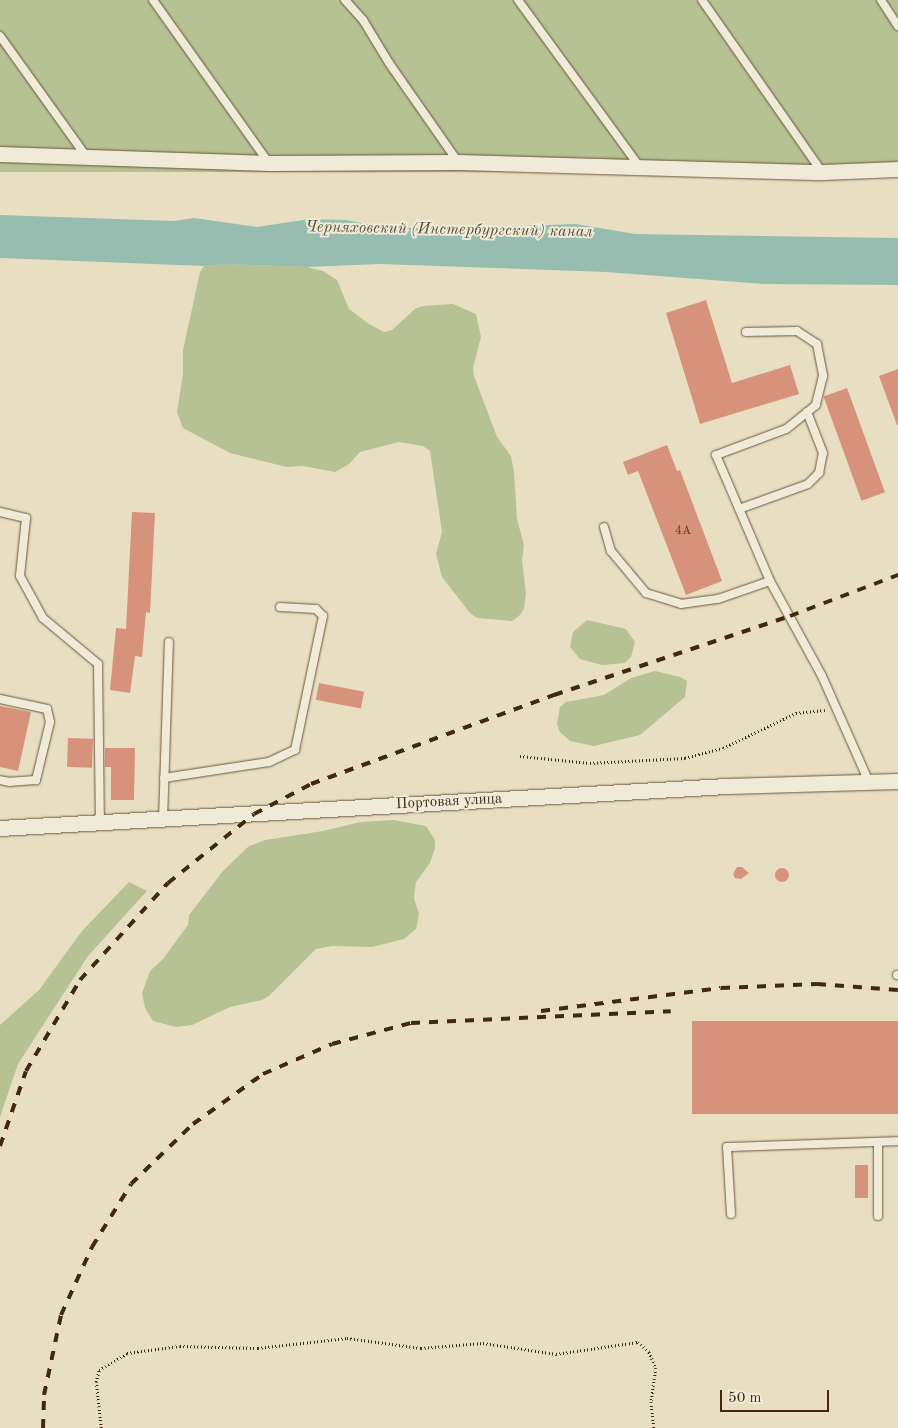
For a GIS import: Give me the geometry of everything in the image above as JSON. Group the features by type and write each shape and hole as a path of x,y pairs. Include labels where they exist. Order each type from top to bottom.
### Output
{"street":[{"path":"0,154 270,163 458,162 822,172 898,169"},
{"name":"Портовая улица","path":"0,828 727,786 898,781"}],"lane":[{"path":"153,0 270,163"},
{"path":"345,0 363,20 389,63 458,162"},
{"path":"518,0 642,168"},
{"path":"702,0 822,172"},
{"path":"880,0 898,26"},
{"path":"0,36 87,157"},
{"path":"746,332 797,331 817,344 823,376 816,404 786,429 716,455 770,581 822,676 869,782"},
{"path":"739,509 808,484 820,473 823,454 807,412"},
{"path":"0,512 26,518 20,576 43,618 98,664 100,821"},
{"path":"604,527 611,551 646,593 681,604 718,599 770,581"},
{"path":"164,778 269,762 295,750 323,616 316,609 280,607"},
{"path":"163,820 169,642"},
{"path":"0,699 47,709 50,722 36,780 10,782 0,780"},
{"path":"731,1214 727,1147 898,1141"},
{"path":"878,1142 878,1216"}],"path":[{"path":"520,756 590,763 685,758 723,748 796,713 836,708"},
{"path":"102,1428 96,1382 99,1370 127,1353 180,1346 258,1348 347,1338 421,1348 482,1344 556,1354 638,1342 649,1352 656,1368 651,1402 654,1428"}],"green space":[{"path":"0,0 898,0 898,172 0,172"},
{"path":"223,264 307,267 323,271 337,280 349,309 369,324 384,332 392,330 415,309 423,306 453,304 476,314 481,337 473,368 474,376 497,437 511,456 514,472 517,519 524,545 522,560 526,594 524,609 519,616 512,621 477,618 470,613 442,577 436,554 442,532 430,451 423,446 399,442 360,452 349,464 335,472 303,466 287,467 230,453 183,428 177,412 183,374 183,350 200,272 204,266"},
{"path":"587,620 626,629 635,642 631,657 625,663 602,665 580,659 570,647 573,632"},
{"path":"655,671 680,677 687,681 685,697 640,735 594,746 570,741 559,731 557,723 560,707 566,702 604,695 631,678"},
{"path":"394,820 426,826 435,840 435,848 430,863 416,882 414,898 419,914 416,929 404,939 372,947 332,946 316,949 269,996 262,1000 230,1007 192,1025 176,1027 153,1021 145,1008 142,993 150,971 163,959 188,925 189,915 223,871 249,846 265,840 323,831 361,822"},
{"path":"129,882 147,891 88,956 18,1064 0,1117 0,1025 39,990 82,931"}],"water":[{"name":"Черняховский (Инстербургский) канал","path":"0,215 174,221 194,218 257,227 310,219 346,220 386,228 469,228 576,224 635,234 898,238 898,285 764,284 606,272 380,264 307,267 223,264 204,266 0,258"}],"building":[{"path":"706,300 732,383 790,365 799,394 700,424 666,313"},
{"path":"898,369 898,425 897,425 879,376"},
{"path":"847,388 885,492 861,501 824,397"},
{"path":"667,445 677,471 680,470 722,581 686,595 638,471 628,475 623,462"},
{"path":"132,512 155,513 150,613 146,612 142,657 135,656 130,693 110,690 116,628 126,629"},
{"path":"319,683 364,692 361,708 316,700"},
{"path":"0,706 31,712 18,771 0,767"},
{"path":"68,738 93,739 92,768 67,767"},
{"path":"105,748 135,748 134,800 111,800 111,767 105,767"},
{"path":"737,867 742,867 749,873 741,879 735,878 733,874"},
{"path":"782,868 787,870 789,875 787,880 782,882 777,880 775,875 777,870"},
{"path":"692,1021 898,1021 898,1114 692,1114"},
{"path":"855,1165 868,1165 868,1198 855,1198"}],"railway":[{"path":"0,1146 26,1071 80,980 168,883 254,814 311,784 554,695 790,616 898,575"},
{"path":"541,1011 721,988 817,984 898,990"},
{"path":"43,1428 44,1395 61,1315 92,1247 131,1184 193,1124 263,1074 332,1044 411,1023 671,1011"}]}
